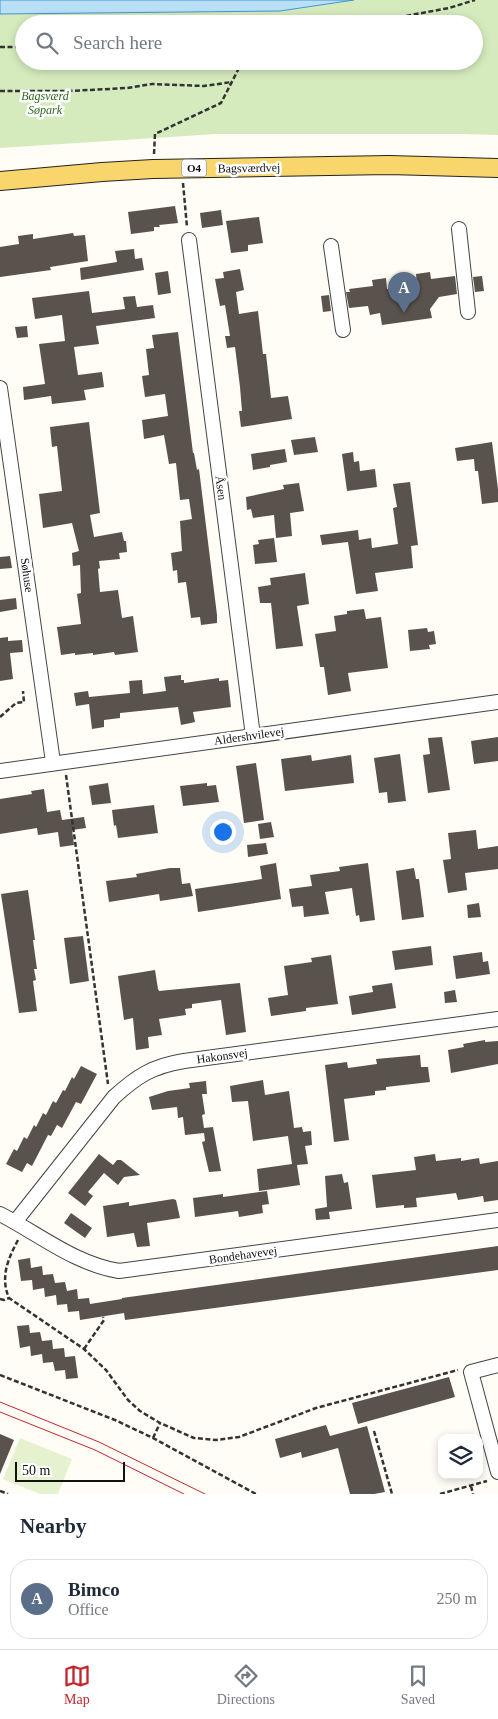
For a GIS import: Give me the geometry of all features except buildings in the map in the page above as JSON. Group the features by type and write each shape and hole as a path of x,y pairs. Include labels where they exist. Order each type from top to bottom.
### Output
{"main road":[{"name":"Bagsværdvej","path":"0,181 153,169 389,165 498,168"}],"street":[{"path":"459,229 468,312"},
{"name":"Åsen","path":"189,240 254,736"},
{"path":"331,246 343,330"},
{"name":"Søhuse","path":"0,388 58,761"},
{"name":"Aldershvilevej","path":"0,770 498,702"},
{"name":"Hakonsvej","path":"20,1225 114,1097 132,1081 153,1069 174,1063 498,1019"},
{"name":"Bondehavevej","path":"0,1214 82,1260 119,1271 498,1220"},
{"path":"493,1476 471,1372 498,1365"}],"path":[{"path":"411,15 449,8 476,0"},
{"path":"0,47 15,47"},
{"path":"153,169 155,134 221,103 238,70"},
{"path":"0,91 69,91 127,88 152,84 204,86 232,82"},
{"path":"184,199 187,221"},
{"path":"0,718 16,703 24,702 23,691"},
{"path":"58,761 109,1085 114,1097"},
{"path":"20,1225 5,1268 5,1290 9,1298 84,1349 106,1370 128,1400 140,1411 160,1423 194,1438 216,1440 239,1437 316,1408 458,1370 471,1372"},
{"path":"0,1299 9,1298"},
{"path":"84,1349 104,1320 104,1317"},
{"path":"0,1375 114,1420 153,1438 256,1494"},
{"path":"153,1438 160,1423"},
{"path":"374,1431 392,1494"},
{"path":"440,1494 471,1486 493,1476"},
{"path":"471,1486 473,1494"},
{"path":"0,1491 8,1494"}],"green space":[{"name":"Bagsværd Søpark","path":"354,0 498,0 498,135 216,134 0,148 0,14 280,11"},
{"path":"20,1438 72,1459 58,1494 40,1494 3,1479"}],"water":[{"path":"0,0 354,0 280,11 0,14"}],"tram line":[{"path":"0,1402 99,1442 205,1494"},
{"path":"0,1412 95,1450 184,1494"}],"place":[{"name":"Bimco","path":"404,313"}]}
